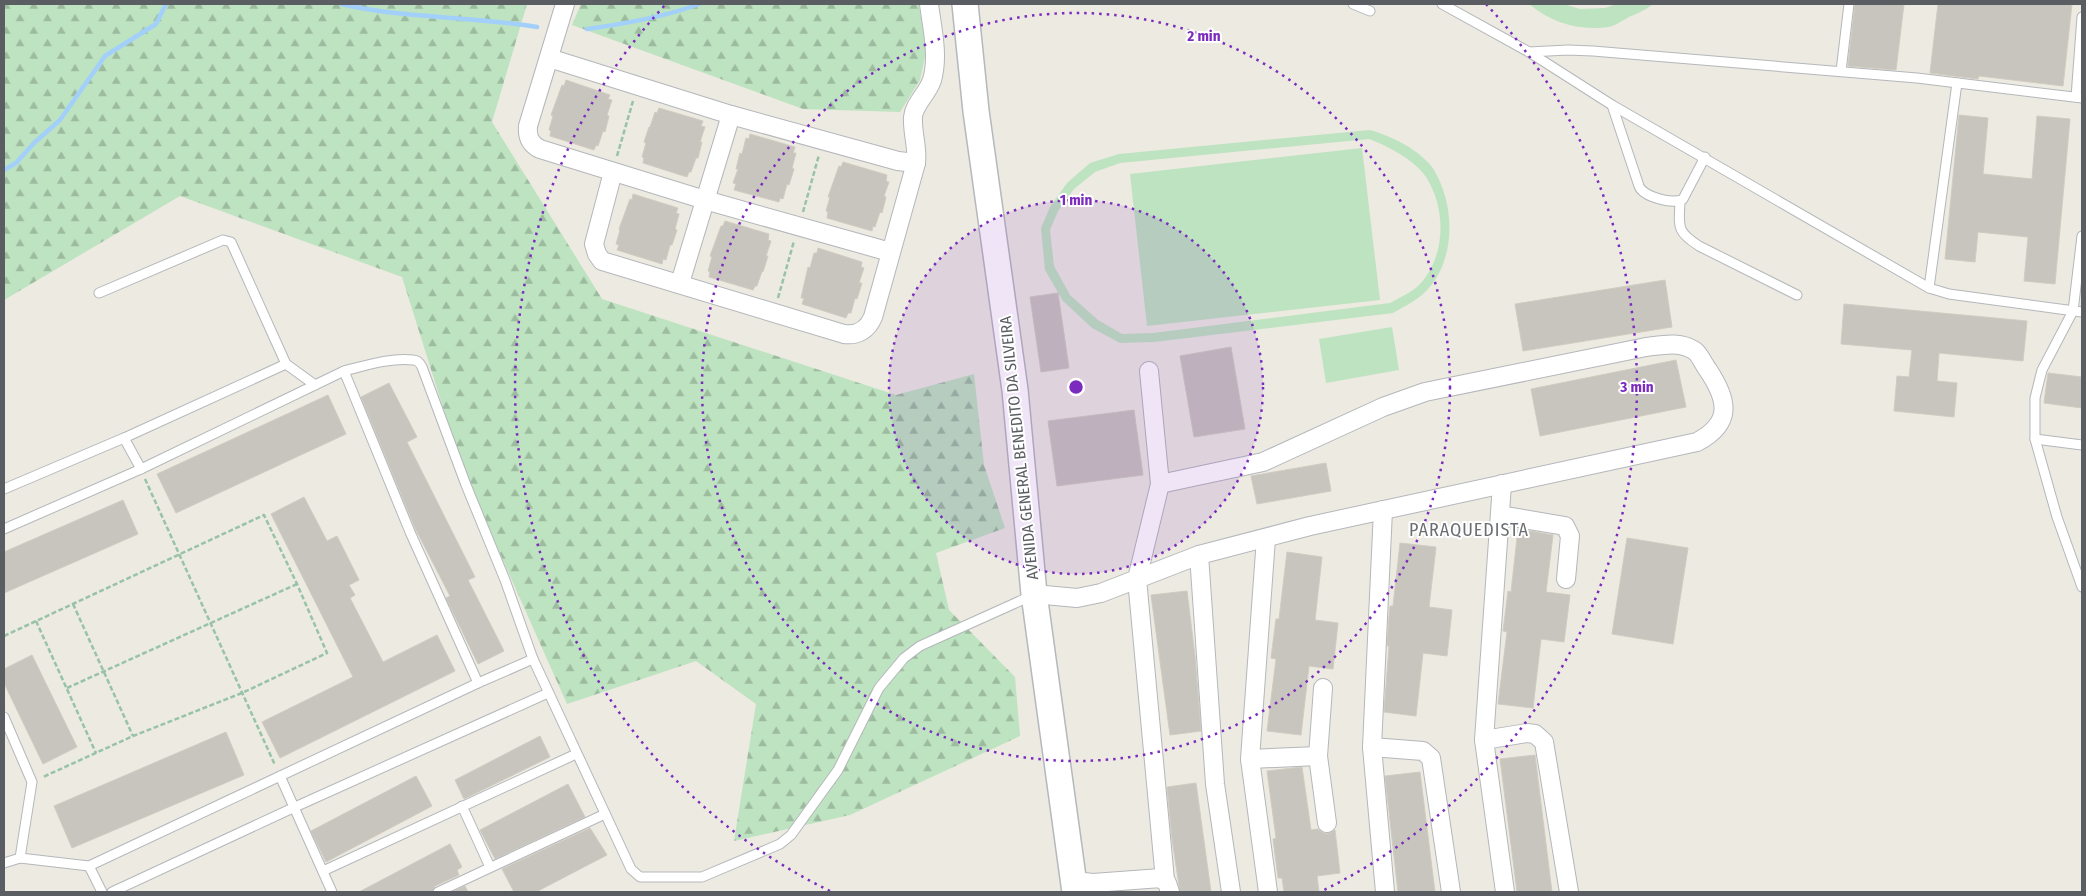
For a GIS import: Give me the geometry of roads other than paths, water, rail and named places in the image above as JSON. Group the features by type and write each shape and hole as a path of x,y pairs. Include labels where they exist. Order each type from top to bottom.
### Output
{"main road":[{"name":"AVENIDA GENERAL BENEDITO DA SILVEIRA","path":"965,4 976,111 1015,390 1034,594 1074,886"}],"street":[{"path":"564,4 528,126 530,141 540,150 705,200 890,252"},
{"path":"613,172 594,244 597,254 602,261 610,265 680,283 844,334 855,334 865,329 871,322 916,163 917,147 913,117 929,87 934,68 929,4"},
{"path":"549,58 731,115 898,161 916,163"},
{"path":"680,283 731,115"},
{"path":"1034,594 1077,598 1101,593 1199,555 1310,526 1697,442 1710,436 1720,424 1725,405 1719,387 1696,352 1674,344 1646,347 1425,392 1383,407 1263,462 1160,484"},
{"path":"1149,371 1160,484 1137,579 1167,886"},
{"path":"1502,484 1484,740 1505,892"},
{"path":"1384,510 1372,748 1385,892"},
{"path":"1500,515 1565,526 1570,536 1566,579"},
{"path":"1266,538 1250,759 1268,892"},
{"path":"1199,555 1216,784 1231,892"},
{"path":"1323,688 1318,756 1327,823"},
{"path":"1484,740 1527,733 1535,734 1544,742 1570,892"},
{"path":"1372,748 1423,752 1431,758 1451,892"},
{"path":"1250,759 1318,756"},
{"path":"1074,886 1161,878 1167,886"}],"lane":[{"path":"1353,4 1370,11"},
{"path":"1442,4 1458,8 1612,104 1929,288 1950,294 2078,311"},
{"path":"1841,71 1850,4"},
{"path":"1529,52 1593,51 1841,71 2079,97 2082,17"},
{"path":"1929,288 1957,83"},
{"path":"1612,104 1640,190 1645,195 1680,201 1684,199 1705,157"},
{"path":"1680,201 1679,224 1684,236 1699,246 1797,295"},
{"path":"2082,236 2078,311 2042,370 2035,398 2035,439 2057,517 2082,587"},
{"path":"99,293 223,240 231,242 286,364 315,385"},
{"path":"4,529 141,469 344,371 382,362 413,360 419,362 548,693 631,869 640,877 702,877 780,844 791,835 838,770 880,688 904,658 920,646 1034,594"},
{"path":"4,489 124,438 286,364"},
{"path":"344,371 410,532 478,683"},
{"path":"124,438 141,469"},
{"path":"2035,439 2082,445"},
{"path":"4,863 20,858 89,866 478,683 534,659"},
{"path":"112,892 548,693"},
{"path":"4,717 32,782 20,858"},
{"path":"323,871 576,754"},
{"path":"280,776 332,892"},
{"path":"462,806 490,867"},
{"path":"438,892 605,814"},
{"path":"89,866 102,892"}],"waterway":[{"path":"4,170 16,163 34,143 60,120 105,56 156,24 166,4"},
{"path":"341,4 414,15 513,23 537,27"},
{"path":"587,29 658,16 699,4"}],"district":[{"name":"PARAQUEDISTA","path":"1469,530"}]}
